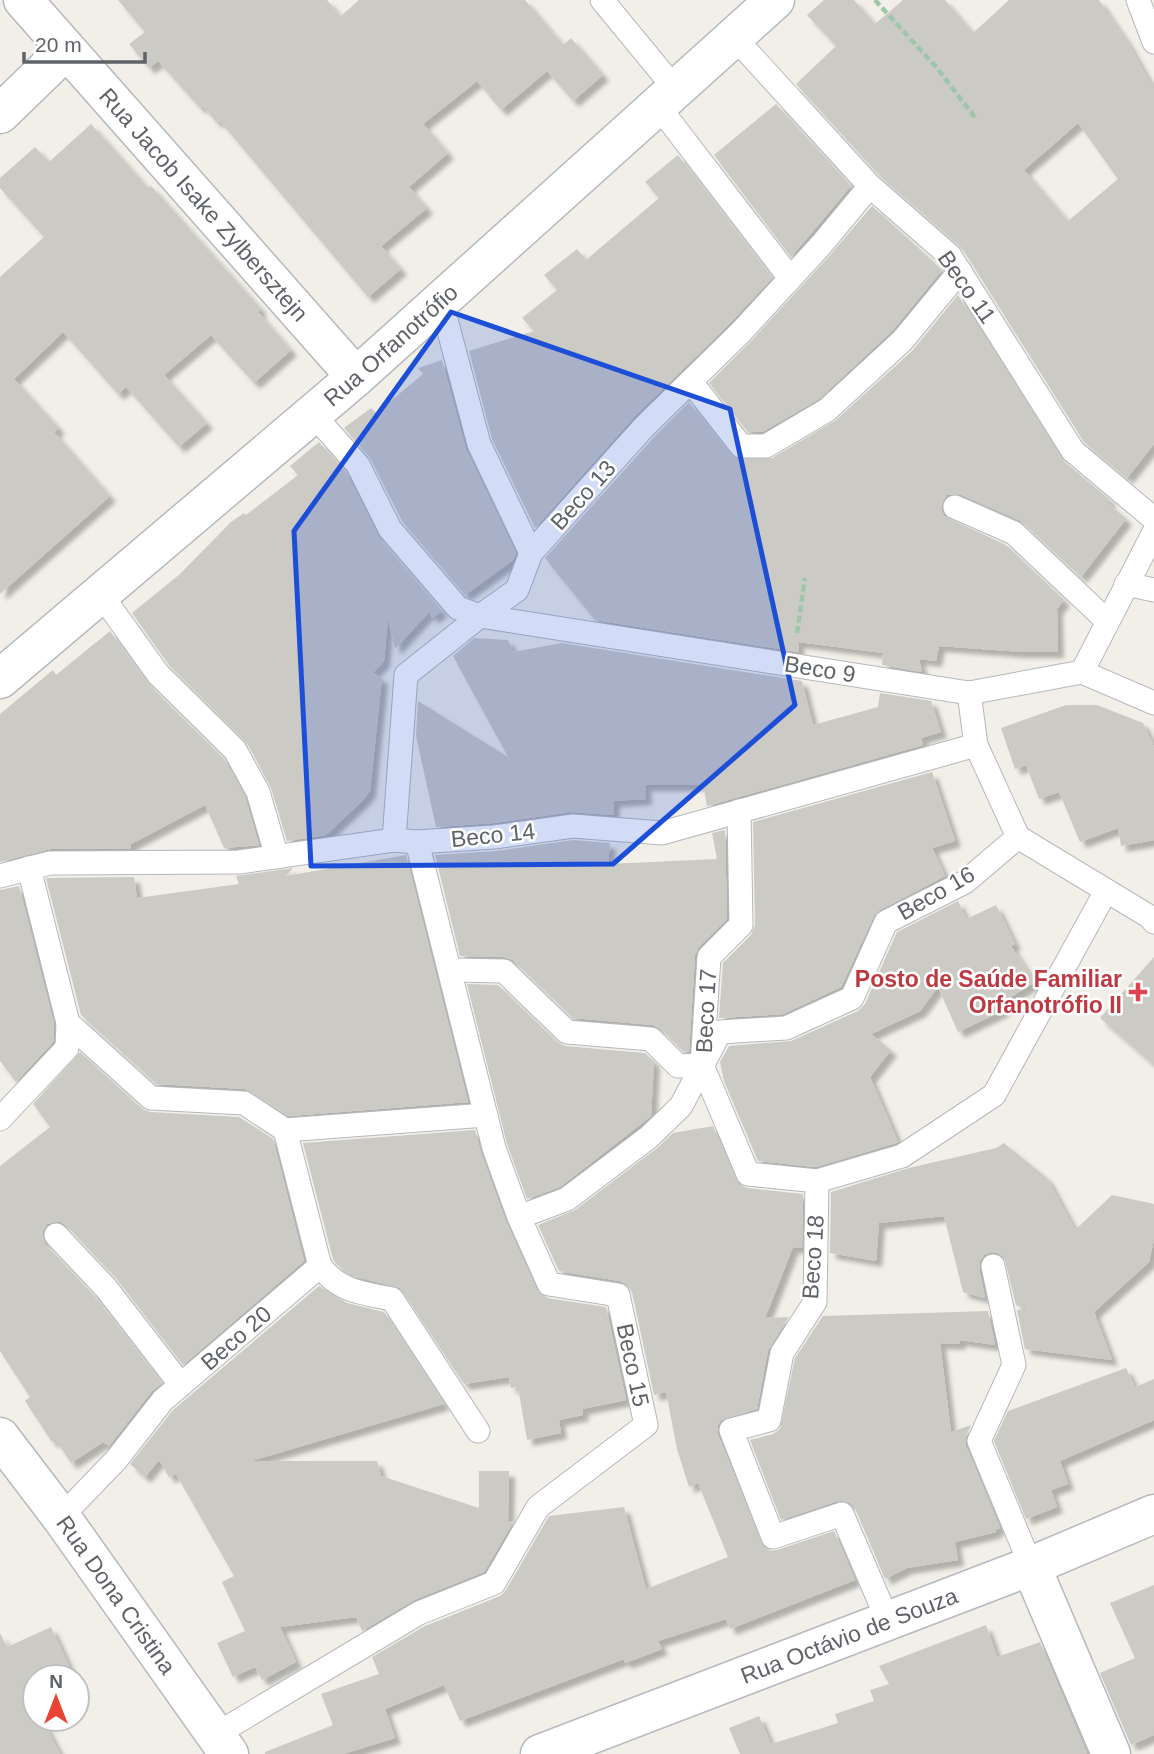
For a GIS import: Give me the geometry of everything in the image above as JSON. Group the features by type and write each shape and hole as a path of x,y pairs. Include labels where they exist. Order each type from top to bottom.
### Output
{"street":[{"name":"Rua Jacob Isake Zylbersztejn","path":"23,0 356,377"},
{"name":"Rua Orfanotrófio","path":"0,679 356,377 775,0"},
{"path":"0,114 66,50"},
{"name":"Rua Dona Cristina","path":"2,1443 61,1517 222,1744"},
{"name":"Rua Octávio de Souza","path":"540,1754 1031,1566 1154,1514"},
{"path":"1031,1566 1111,1754"}],"lane":[{"path":"602,0 790,278"},
{"path":"1138,0 1154,42"},
{"name":"Beco 11","path":"734,37 870,186 950,256 1073,451 1154,519"},
{"name":"Beco 13","path":"394,840 406,675 516,590 531,553 644,428 741,332 870,186"},
{"path":"691,382 741,446 766,446 827,410 902,341 960,271"},
{"path":"441,301 479,444 531,553"},
{"path":"313,414 358,465 390,529 458,608 480,616"},
{"path":"955,507 1014,533 1107,621"},
{"path":"1154,532 1082,672 1154,703"},
{"path":"1126,584 1154,590"},
{"path":"100,593 158,674 234,750 258,792 277,857"},
{"name":"Beco 9","path":"480,616 969,693 1082,672"},
{"path":"969,693 976,745 1018,837 1154,922"},
{"name":"Beco 14","path":"0,876 50,863 239,862 394,840 417,842 494,837 573,826 662,833 976,745"},
{"name":"Beco 17","path":"519,1217 567,1199 649,1137 681,1106 702,1065 709,957 741,925 739,811"},
{"name":"Beco 16","path":"702,1065 720,1032 786,1028 852,998 886,922 965,882 1018,837"},
{"name":"Beco 15","path":"222,1744 419,1613 494,1583 538,1507 646,1425 618,1295 549,1284 519,1217 494,1148 417,842"},
{"path":"0,1119 67,1048 68,1023 29,868"},
{"path":"817,1181 902,1156 994,1095 1106,891"},
{"path":"451,970 504,971 567,1032 651,1039 678,1066 702,1065"},
{"path":"68,1023 151,1098 244,1103 285,1130 486,1115"},
{"name":"Beco 18","path":"702,1065 748,1174 817,1181 815,1302 782,1353 769,1420 732,1430 773,1537 842,1514 888,1621"},
{"path":"285,1130 320,1266 330,1280 346,1289 392,1299 478,1431"},
{"path":"56,1236 106,1288 181,1385"},
{"name":"Beco 20","path":"61,1517 116,1460 163,1400 320,1266"},
{"path":"993,1266 1014,1365 979,1441 1031,1566"}],"path":[{"path":"875,0 937,68 976,119"},
{"path":"793,665 806,578"}],"highlighted area":[{"path":"451,312 730,409 795,705 613,864 311,866 294,531"}],"building":[{"path":"118,0 327,0 341,16 359,0 525,0 563,45 571,38 603,75 573,101 547,71 501,110 477,81 423,124 448,153 409,187 427,208 381,246 401,269 368,297 219,120 216,122 202,105 200,108 158,61 149,68 129,44 145,32"},
{"path":"824,0 854,0 875,24 903,0 945,0 973,33 1009,0 1099,0 1128,43 1154,90 1154,444 1127,478 1084,442 962,248 880,176 796,84 836,46 807,15","holes":["1078,123 1118,179 1068,221 1024,170"]},
{"path":"776,104 851,186 791,257 714,155"},
{"path":"91,124 148,188 151,186 261,309 258,312 291,350 254,383 211,335 164,375 207,423 179,447 126,387 118,394 63,332 14,379 59,428 54,432 110,496 0,594 0,277 44,237 0,188 0,178 35,147 49,162"},
{"path":"678,155 772,278 634,417 535,528 492,439 469,351 534,331 522,318 557,290 544,275 577,249 586,260 659,198 645,182"},
{"path":"872,206 942,270 892,331 819,399 762,432 748,432 709,383 751,341"},
{"path":"958,295 1061,459 1110,500 1108,503 1126,519 1081,577 1020,520 960,494 947,495 943,501 941,509 944,516 1006,545 1064,600 1057,609 1058,652 939,646 936,661 919,659 922,672 882,665 883,653 798,642 799,652 595,620 545,558 689,402 734,458 772,458 836,420 912,351"},
{"path":"442,360 466,450 516,554 513,560 465,595 402,521 370,458 344,428 371,408 376,413 423,374 418,368"},
{"path":"319,442 346,473 379,538 442,611 432,618 429,612 395,649 388,618 384,661 373,673 382,678 370,791 326,835 287,841 271,788 247,743 169,665 132,613 180,574 231,522 244,513 246,515 298,475 290,466"},
{"path":"110,631 148,684 224,759 245,797 259,845 224,848 205,805 131,844 131,849 50,849 0,862 0,714 53,670 56,675"},
{"path":"474,638 508,640 513,652 562,643 802,681 813,725 878,707 880,693 931,701 941,732 921,738 923,745 707,806 703,785 645,785 646,799 614,801 613,815 571,812 493,823 436,827 416,736 418,701 508,757 453,656"},
{"path":"1066,705 1097,705 1143,723 1154,747 1154,840 1121,846 1118,828 1080,842 1059,792 1039,799 1026,765 1015,769 1001,728"},
{"path":"932,772 955,841 932,848 945,876 880,910 874,916 841,987 783,1014 719,1018 723,963 751,935 755,925 753,822"},
{"path":"725,830 727,919 699,947 695,955 689,1052 683,1051 661,1029 653,1025 573,1018 513,960 504,957 460,956 435,855 496,851 573,840 610,843 608,864 717,859 712,833"},
{"path":"406,855 468,1102 289,1116 245,1089 157,1084 81,1015 46,878 134,877 137,898 239,884 236,876 293,868 286,876"},
{"path":"19,886 54,1024 53,1042 16,1082 0,1061 0,890"},
{"path":"958,901 966,919 996,905 1015,944 1011,946 1035,982 1001,1003 1004,1010 958,1032 938,987 920,1011 871,1034 891,1050 870,1077 898,1142 816,1167 758,1161 724,1081 720,1062 729,1046 791,1041 858,1011 865,1004 897,932"},
{"name":"Posto de Saúde Familiar Orfanotrófio II","path":"1154,957 1154,1065 1100,1018"},
{"path":"467,984 498,985 557,1042 565,1046 645,1053 654,1062 651,1116 560,1187 527,1199 507,1144"},
{"path":"80,1052 142,1109 150,1112 239,1117 273,1139 304,1261 183,1365 116,1278 66,1225 59,1221 47,1224 42,1232 45,1244 95,1297 162,1383 152,1391 109,1446 103,1442 71,1463 55,1439 52,1442 25,1401 30,1397 0,1351 0,1166 50,1127 33,1104"},
{"path":"713,1126 739,1185 803,1194 802,1248 793,1247 765,1318 789,1317 768,1350 757,1409 721,1420 717,1427 718,1435 764,1547 770,1551 777,1550 834,1531 855,1580 730,1629 726,1619 658,1641 662,1649 625,1663 624,1659 460,1721 444,1685 385,1709 395,1738 343,1754 265,1754 333,1725 321,1694 379,1674 372,1657 425,1626 500,1596 549,1516 624,1507 646,1589 728,1557 698,1483 689,1487 677,1449 666,1392 654,1395 632,1292 628,1285 620,1281 559,1271 538,1225 575,1210 673,1133"},
{"path":"475,1130 506,1222 537,1290 547,1298 606,1307 626,1400 582,1409 583,1415 559,1420 561,1433 527,1440 518,1387 511,1388 509,1377 464,1384 400,1288 357,1277 337,1265 333,1259 303,1143"},
{"path":"1004,1143 1047,1178 1075,1230 1112,1195 1154,1204 1154,1239 1149,1262 1094,1312 1112,1360 1025,1349 1017,1310 1025,1308 1016,1305 1004,1257 991,1252 984,1255 980,1261 985,1298 963,1292 944,1216 879,1223 876,1261 830,1253 831,1192 909,1168 996,1148"},
{"path":"319,1286 347,1303 384,1312 444,1404 251,1461 377,1461 381,1476 479,1508 479,1471 509,1471 508,1522 514,1521 484,1572 414,1600 362,1631 356,1617 280,1627 296,1662 262,1680 255,1667 233,1677 217,1643 245,1631 222,1582 234,1576 176,1474 169,1477 159,1460 145,1477 130,1464 173,1410"},
{"path":"988,1311 995,1345 960,1340 959,1344 940,1343 951,1432 971,1425 966,1436 966,1446 1000,1528 995,1530 996,1532 955,1542 958,1560 907,1568 885,1579 855,1508 850,1503 838,1501 781,1520 750,1440 773,1434 780,1429 795,1358 823,1316"},
{"path":"1126,1368 1135,1387 1154,1379 1154,1420 1060,1461 1068,1484 1051,1490 1057,1507 1026,1519 994,1441 1008,1411"},
{"path":"1154,1585 1154,1735 1131,1745 1100,1673 1135,1658 1110,1603"},
{"path":"986,1625 997,1657 1040,1642 1087,1754 740,1754 729,1728 759,1716 771,1744 838,1723 835,1714 874,1701 870,1690 889,1684 879,1666"},
{"path":"51,1627 68,1663 21,1663 21,1733 49,1733 60,1754 0,1754 0,1633 7,1647"}],"place":[{"name":"Posto de Saúde Familiar Orfanotrófio II","path":"1138,992"}]}
